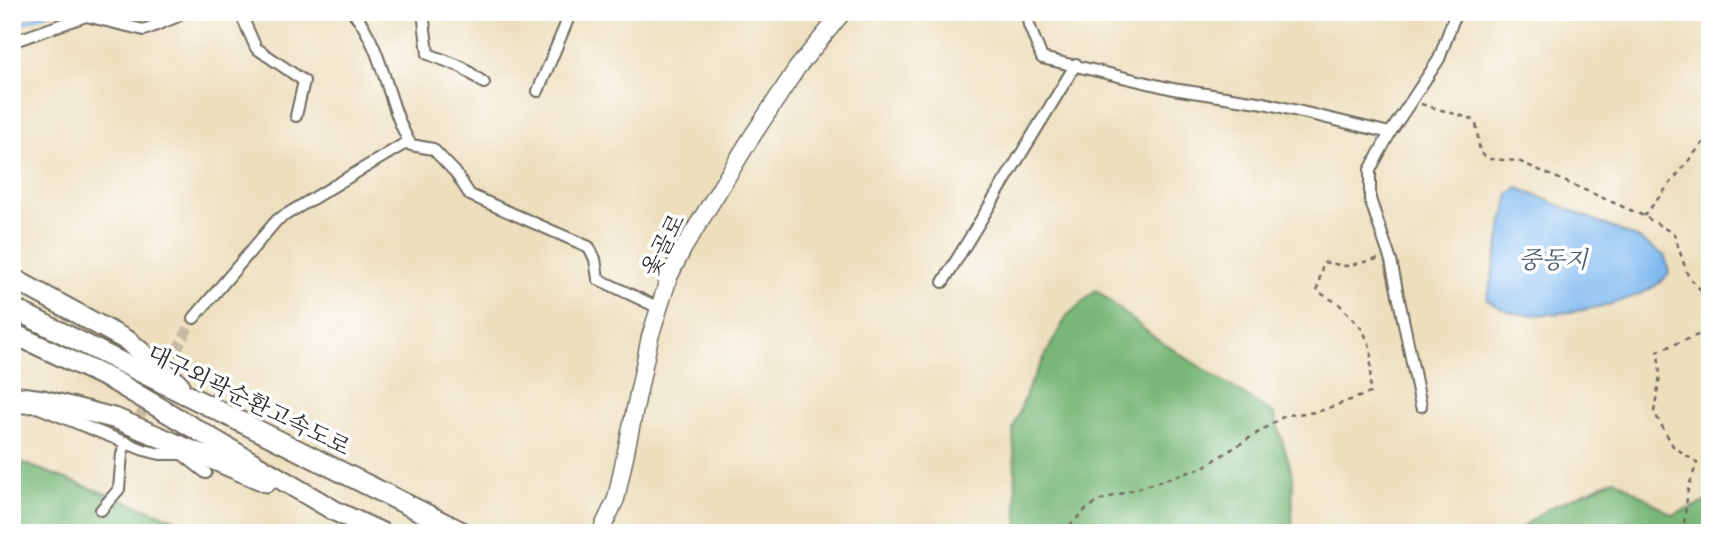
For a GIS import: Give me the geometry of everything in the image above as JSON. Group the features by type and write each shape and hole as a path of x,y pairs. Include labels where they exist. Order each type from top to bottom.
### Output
{"highway":[{"path":"12,278 128,341 204,405"},
{"name":"대구외곽순환고속도로","path":"12,308 335,511 382,533"},
{"name":"대구외곽순환고속도로","path":"12,333 204,405 464,533"},
{"path":"12,396 43,400 117,419 335,511"}],"street":[{"path":"12,42 86,16 144,30 176,17 181,12"},
{"path":"240,12 256,48 304,81 296,116"},
{"path":"353,12 367,28 398,123 411,145 433,149 470,195 589,247 595,259 598,279 659,307"},
{"path":"423,12 428,54 462,67 484,83"},
{"path":"538,91 571,12"},
{"name":"옻골로","path":"600,533 616,499 659,307 669,277 683,249 749,141 797,68 843,12"},
{"path":"1027,12 1029,25 1042,58 1173,89 1264,103 1390,133"},
{"path":"1421,406 1389,255 1370,199 1370,170 1390,133 1439,59 1456,12"},
{"path":"943,282 1076,64"},
{"path":"194,318 277,220 409,141"},
{"path":"12,408 37,407 160,454 182,454 206,473"},
{"path":"101,510 119,489 122,454 126,442"}],"path":[{"path":"1411,101 1472,120 1476,123 1480,153 1490,159 1518,161 1644,216 1674,234 1688,276 1710,300"},
{"path":"1644,216 1710,134"},
{"path":"1062,533 1086,509 1101,500 1202,468 1286,415 1317,412 1370,394 1371,349 1363,330 1339,304 1317,291 1323,262 1346,266 1367,263 1389,255"},
{"path":"1683,533 1688,489 1697,463 1673,446 1654,412 1660,375 1658,351 1710,330"}],"green space":[{"path":"1096,290 1155,338 1274,414 1293,476 1292,533 1018,533 1013,429 1029,386 1067,316"},
{"path":"12,459 212,533 12,533"},
{"path":"1615,479 1673,515 1710,500 1710,533 1514,533 1547,509"}],"water":[{"name":"중동지","path":"1518,188 1639,239 1665,256 1669,273 1643,293 1579,311 1522,314 1495,305 1487,300 1509,194"}],"waterway":[{"path":"12,27 50,12"},
{"path":"140,12 151,12"}],"tunnel":[{"path":"133,429 194,318"}]}
